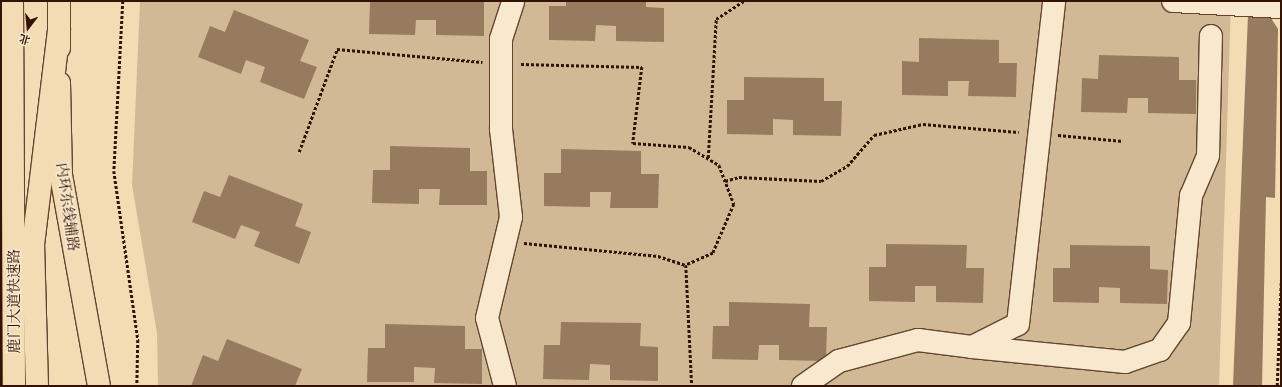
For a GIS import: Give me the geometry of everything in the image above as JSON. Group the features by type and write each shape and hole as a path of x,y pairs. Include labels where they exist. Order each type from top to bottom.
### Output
{"main road":[{"name":"鹿门大道快速路","path":"12,1 14,386"},
{"name":"内环东线辅路","path":"59,1 58,30 61,175 99,386"},
{"path":"37,386 33,245 58,30"}],"street":[{"path":"504,386 487,318 511,217 501,129 501,39 513,1"},
{"path":"1045,354 1018,324 1054,1"},
{"path":"1173,1 1281,7"},
{"path":"803,386 839,361 918,340 972,347 1125,362 1160,350 1179,323 1191,196 1208,156 1211,36"},
{"path":"972,347 1018,324"}],"path":[{"path":"123,1 114,171 138,340 137,386"},
{"path":"708,158 716,19 744,1"},
{"path":"299,152 338,49 501,64 642,68 633,142 689,147 708,158 719,165 734,204 713,253 686,265 658,256 505,242"},
{"path":"725,181 739,177 821,181 847,166 874,135 922,124 1123,141"},
{"path":"686,265 692,386"},
{"path":"1277,386 1281,280"}],"shaded area":[{"path":"140,1 1231,1 1219,386 158,386 157,333 132,185"}],"building":[{"path":"370,1 484,2 484,36 436,35 436,20 416,20 415,35 369,34"},
{"path":"566,1 646,1 646,7 664,8 664,42 616,41 616,26 596,25 595,41 549,40 549,6 566,6"},
{"path":"234,10 309,40 300,61 317,67 304,99 260,82 265,67 246,60 241,74 198,57 210,26 225,32"},
{"path":"1248,15 1269,15 1278,29 1275,198 1266,197 1262,386 1233,386"},
{"path":"919,38 999,40 999,63 1017,63 1016,97 968,96 969,81 948,81 948,96 902,95 902,61 919,62"},
{"path":"1099,55 1179,57 1179,80 1196,80 1196,114 1148,113 1148,98 1128,98 1127,113 1081,112 1082,78 1098,79"},
{"path":"744,77 824,78 824,101 842,101 841,136 793,135 793,120 773,119 773,135 727,134 727,100 744,100"},
{"path":"390,146 470,148 470,171 487,171 487,205 439,205 440,189 419,189 419,204 372,203 373,170 390,170"},
{"path":"561,149 641,151 641,174 659,174 658,208 610,208 611,192 590,192 590,207 544,206 544,173 561,173"},
{"path":"229,175 303,204 295,226 311,232 299,264 254,246 260,232 241,225 235,239 192,222 204,191 220,197"},
{"path":"886,244 967,245 966,268 984,268 983,303 936,302 936,286 915,286 915,302 869,301 869,267 886,267"},
{"path":"1070,245 1150,246 1150,269 1168,270 1167,304 1120,303 1120,288 1099,287 1099,303 1053,302 1053,268 1070,268"},
{"path":"729,302 810,304 809,327 827,327 826,361 779,360 779,345 759,345 758,360 712,359 713,326 729,326"},
{"path":"561,322 641,323 640,346 658,347 658,381 610,380 610,365 590,364 589,380 543,379 544,345 560,345"},
{"path":"385,324 465,326 465,349 482,349 482,384 434,383 435,368 414,367 414,382 367,382 368,348 385,348"},
{"path":"227,339 302,369 295,386 191,386 203,355 218,361"}]}
